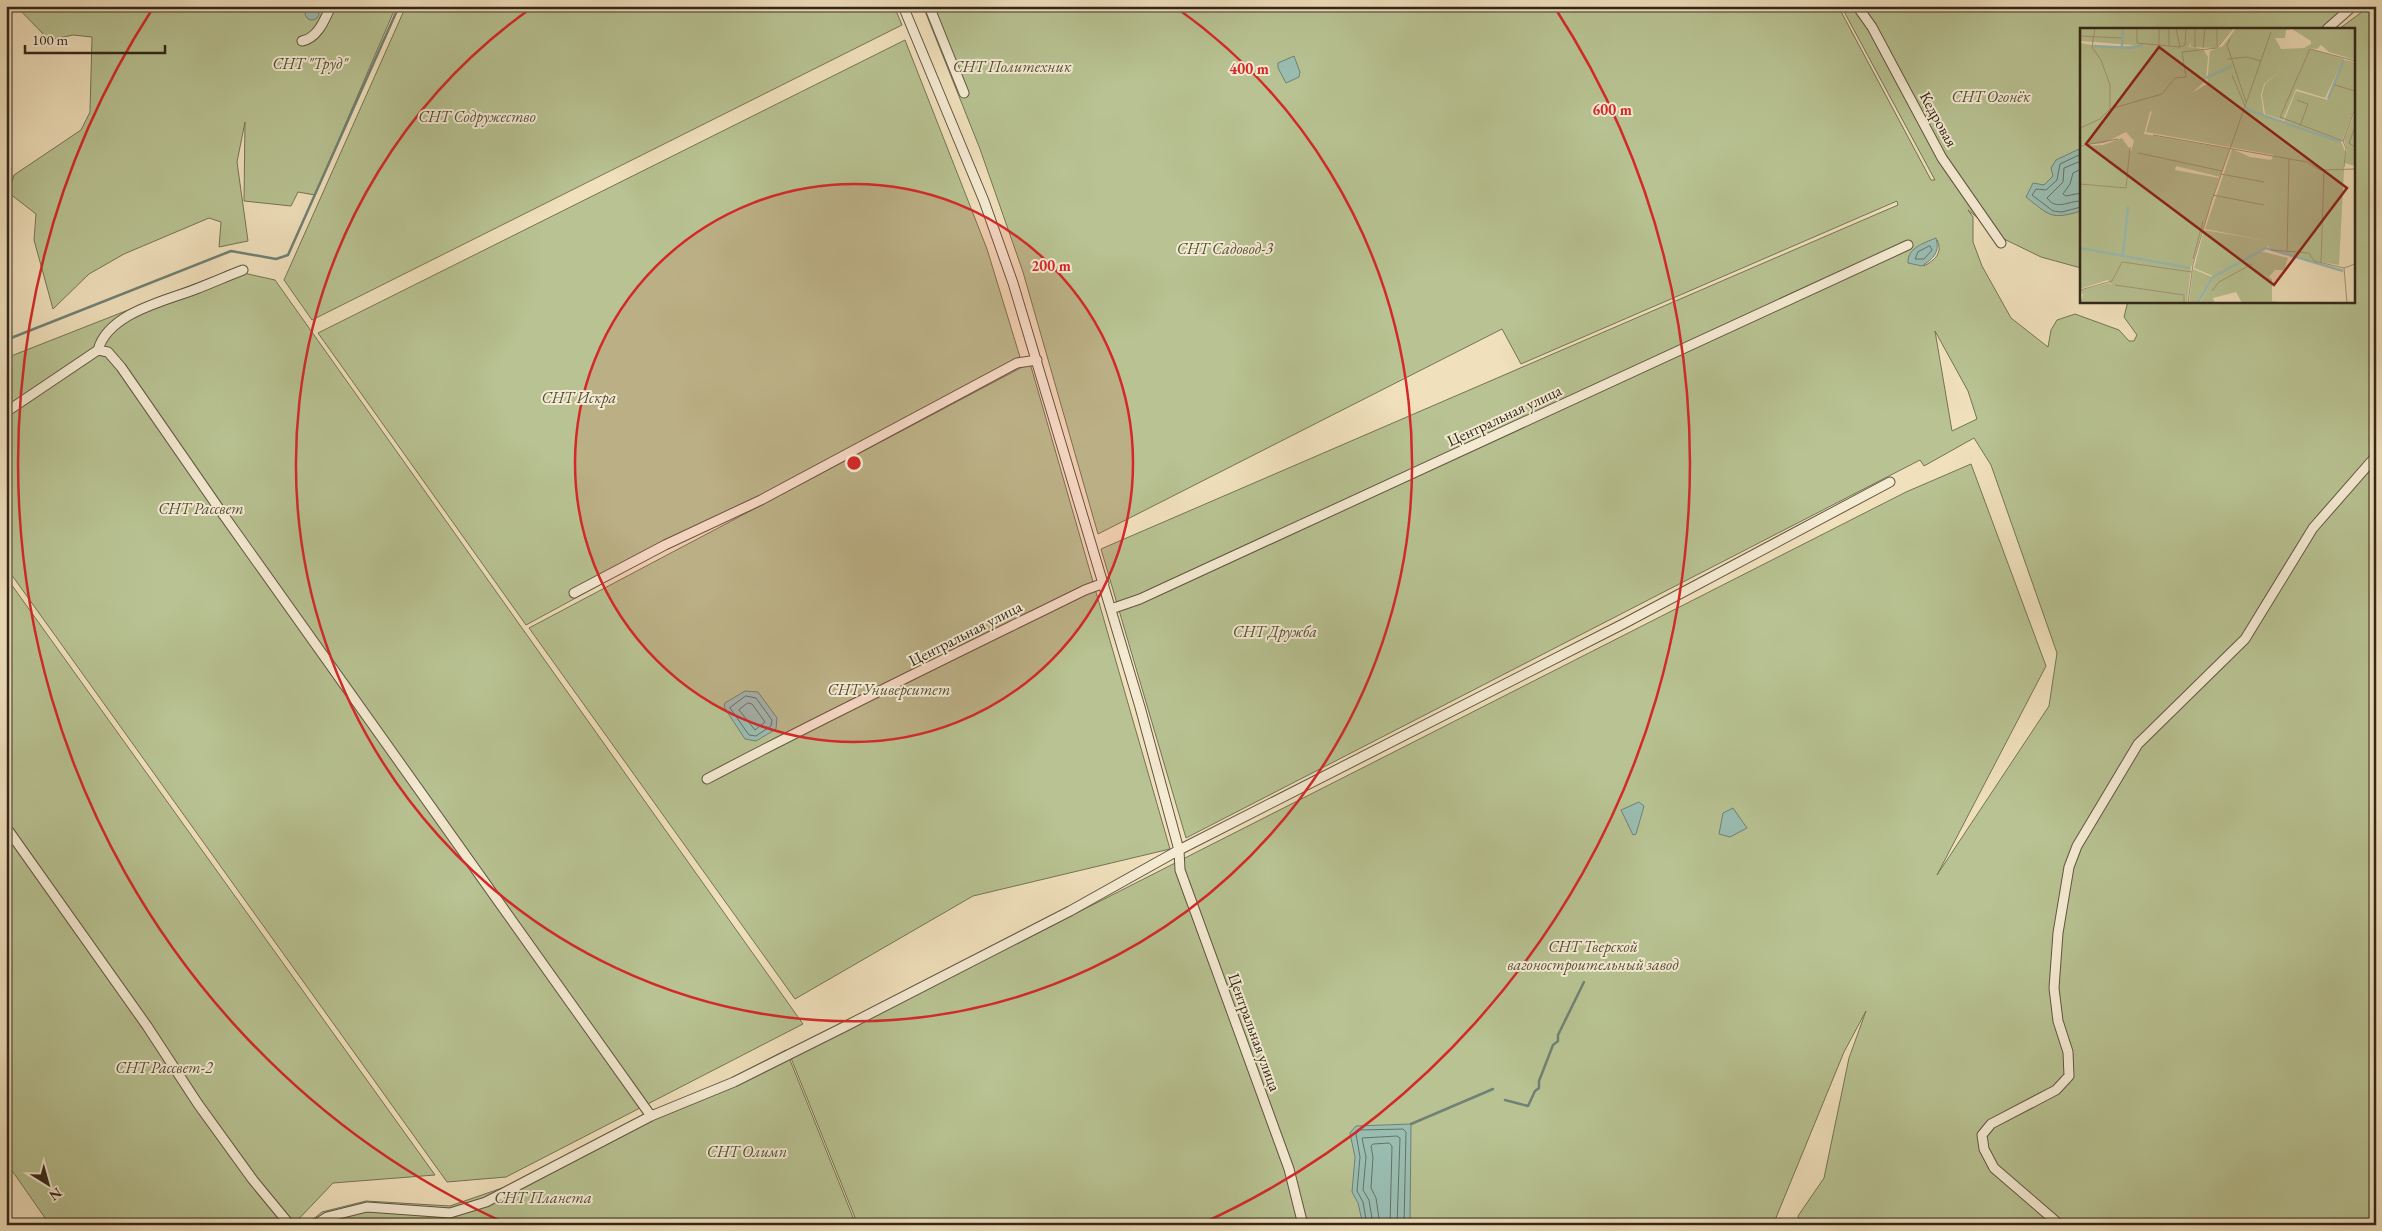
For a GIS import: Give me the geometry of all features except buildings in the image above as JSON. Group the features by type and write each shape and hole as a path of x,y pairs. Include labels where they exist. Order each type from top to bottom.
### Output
{"street":[{"path":"302,41 314,35 324,21 331,6"},
{"name":"Центральная улица","path":"903,6 984,201 1037,360 1104,583 1178,850 1180,870 1289,1169 1303,1225"},
{"path":"929,6 964,93"},
{"name":"Кедровая","path":"1856,6 1872,27 1942,158 2001,242"},
{"path":"2328,28 2353,6"},
{"name":"Центральная улица","path":"1111,609 1140,599 1908,245"},
{"path":"6,412 98,350 101,339 116,323 146,307 243,270"},
{"path":"98,350 108,352 121,367 220,510 651,1116"},
{"path":"574,592 665,544 761,500 1017,363 1037,360"},
{"path":"2060,1225 1994,1168 1984,1149 1982,1135 1991,1124 2056,1090 2069,1076 2068,1052 2058,1021 2054,988 2060,924 2069,867 2074,853 2138,744 2245,640 2314,528 2376,456"},
{"path":"315,1225 327,1218 367,1206 450,1213 486,1202 651,1116 734,1082 844,1027 1070,911 1178,850 1642,614 1890,482"},
{"name":"Центральная улица","path":"708,779 797,732 896,685 1085,590 1104,583"},
{"path":"6,828 147,1026 198,1104 253,1180 290,1225"}],"green space":[{"name":"СНТ \"Труд\"","path":"16,6 396,6 315,195 298,192 291,206 244,201 245,122 237,162 248,241 219,247 221,222 209,218 124,254 89,274 53,309 34,240 36,214 9,193 14,175 81,130 90,112 92,37 73,35 49,40"},
{"name":"СНТ Содружество","path":"406,6 894,6 902,25 312,320 284,280"},
{"path":"923,6 1838,6 1931,180 1935,180 1841,6 2348,6 2323,28 2080,28 2080,268 2041,257 2004,239 1968,210 1973,217 1973,242 1982,266 2011,318 2048,347 2051,330 2057,320 2075,314 2119,330 2129,341 2134,341 2137,335 2124,317 2128,302 2354,302 2354,28 2340,28 2370,6 2376,6 2376,1225 1800,1225 1798,1216 1824,1178 1849,1058 1866,1011 1844,1052 1773,1225 858,1225 791,1058 1906,492 1971,464 2046,666 1937,875 2049,706 2057,653 1991,465 1974,438 1924,466 1920,460 1186,838 1101,549 1898,205 1897,201 1521,364 1502,329 1098,534 1023,272 980,149","holes":["1937,240 1939,245 1937,256 1924,266 1924,262","1935,331 1968,391 1977,419 1952,431"]},
{"name":"СНТ Искра","path":"905,40 987,249 1020,357 526,625 318,333"},
{"name":"СНТ Рассвет","path":"230,270 275,280 803,1024 506,1177 447,1182 6,567 6,358"},
{"name":"СНТ Университет","path":"1030,363 1170,849 973,896 795,999 529,628"},
{"name":"СНТ Рассвет-2","path":"6,577 435,1175 333,1183 293,1225 50,1225 6,1162"},
{"name":"СНТ Олимп","path":"786,1050 856,1225 306,1225 322,1212 366,1201 450,1206 505,1187 645,1115 732,1078"}],"water":[{"path":"312,6 317,8 319,13 317,18 312,20 307,18 305,13 307,8"},
{"path":"1294,56 1300,72 1299,77 1286,83 1278,68 1278,63"},
{"path":"2079,149 2080,211 2057,216 2046,212 2026,197 2033,183 2044,185 2053,176 2051,168 2056,160"},
{"path":"1936,238 1936,251 1930,260 1922,266 1908,263 1908,258 1913,250"},
{"path":"745,691 758,692 777,718 776,729 756,741 745,739 724,707 725,703"},
{"path":"1639,802 1644,806 1636,834 1633,835 1621,810"},
{"path":"1733,808 1747,828 1730,837 1719,834 1723,813"},
{"path":"1411,1124 1410,1221 1407,1225 1363,1225 1358,1203 1352,1192 1355,1157 1350,1133 1356,1126"}],"waterway":[{"path":"6,340 231,251 276,259 288,255 399,6"},
{"path":"1505,1100 1528,1106 1535,1091 1539,1088 1539,1081 1553,1045 1558,1041 1558,1035 1584,982"},
{"path":"1411,1124 1493,1089"}],"park label":[{"name":"СНТ Политехник","path":"1012,66"},
{"name":"СНТ Огонёк","path":"1991,96"},
{"name":"СНТ Садовод-3","path":"1225,248"},
{"name":"СНТ Дружба","path":"1275,631"},
{"name":"СНТ Тверской вагоностроительный завод","path":"1593,955"},
{"name":"СНТ Планета","path":"543,1197"}]}
